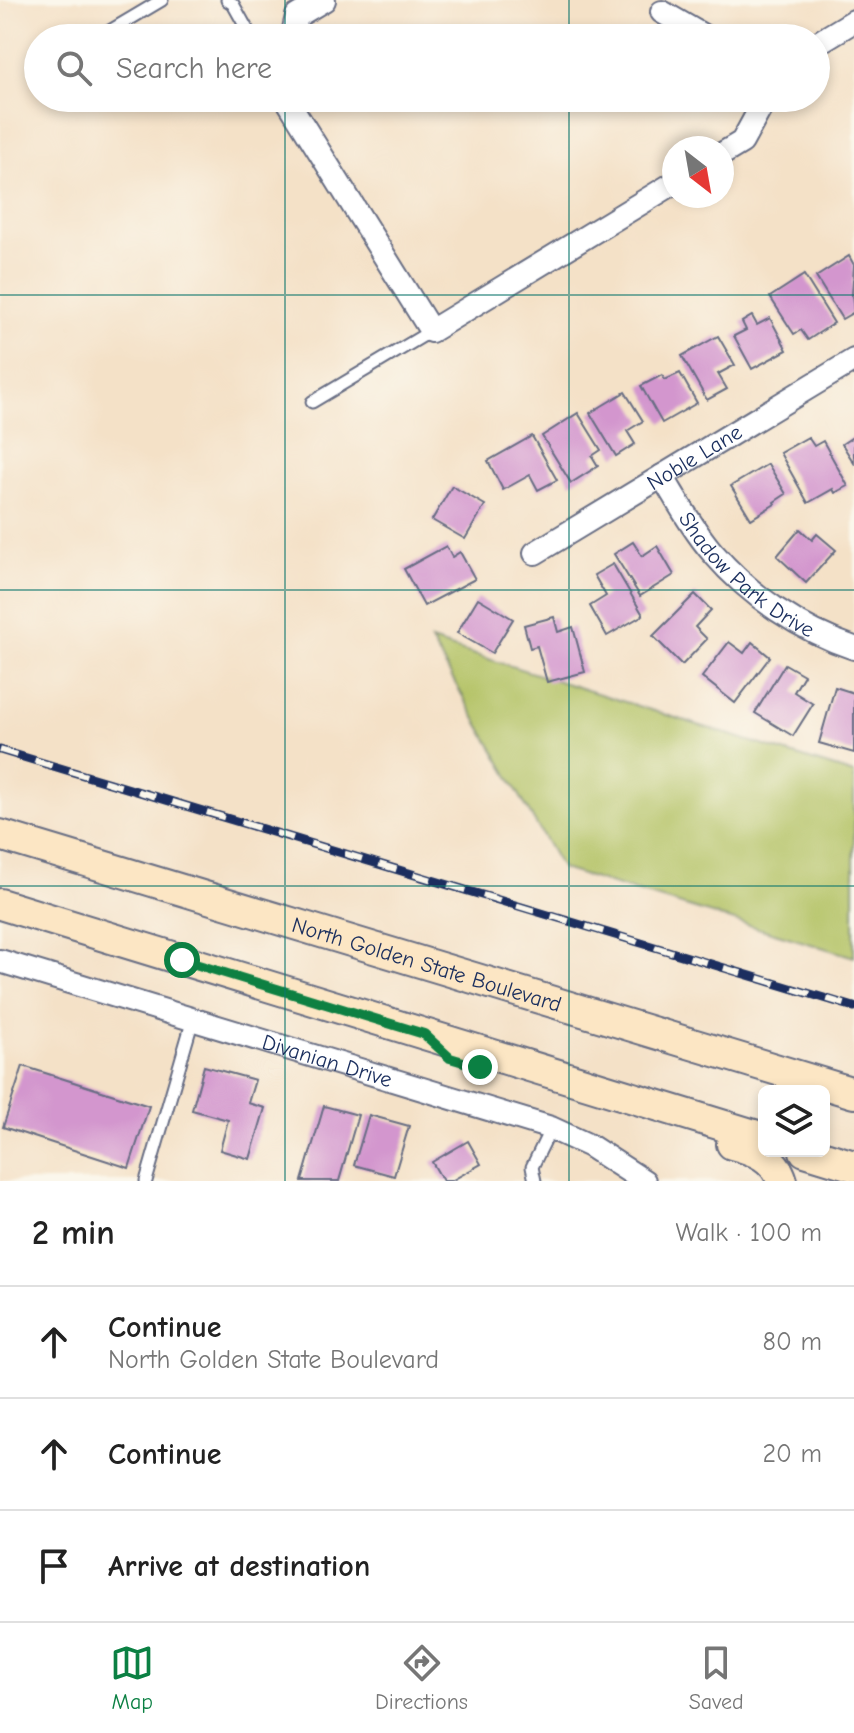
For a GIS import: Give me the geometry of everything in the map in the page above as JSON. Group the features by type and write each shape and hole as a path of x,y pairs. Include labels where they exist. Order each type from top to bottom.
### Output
{"main road":[{"name":"North Golden State Boulevard","path":"0,835 854,1093"},
{"path":"0,904 758,1136"},
{"path":"424,1034 450,1058 753,1150 773,1163 782,1181"},
{"path":"822,1157 854,1168"},
{"path":"831,1181 854,1168"}],"street":[{"path":"295,24 297,16 324,0"},
{"path":"662,12 683,24"},
{"path":"830,36 854,21"},
{"path":"295,112 431,331 662,190"},
{"path":"734,147 742,142 758,112"},
{"name":"Noble Lane","path":"535,553 854,360"},
{"name":"Shadow Park Drive","path":"662,476 700,537 739,579 787,617 854,648"},
{"name":"Divanian Drive","path":"0,961 551,1128 590,1146 644,1181"}],"lane":[{"path":"122,24 162,0"},
{"path":"227,0 233,4 244,24"},
{"path":"312,402 431,331"},
{"path":"146,1181 193,1019"},
{"path":"535,1181 532,1167 551,1128"}],"green space":[{"path":"431,641 854,774 854,957 562,869"}],"building":[{"path":"849,256 854,265 854,312 842,319 816,277"},
{"path":"804,275 834,323 808,340 801,330 794,334 770,297"},
{"path":"752,316 757,325 770,318 787,350 752,369 734,336 746,330 742,322"},
{"path":"718,336 735,365 718,374 727,389 707,400 682,356"},
{"path":"680,373 697,403 662,423 641,386 662,375 665,380"},
{"path":"625,392 643,421 627,431 635,444 616,456 590,413"},
{"path":"578,413 601,450 592,456 598,466 571,483 542,436"},
{"path":"532,436 557,480 538,490 530,475 503,490 488,461"},
{"path":"854,436 854,463 842,444"},
{"path":"808,437 814,446 823,441 848,486 835,493 833,489 808,503 780,453"},
{"path":"768,464 786,494 751,519 731,486"},
{"path":"452,486 485,505 465,539 432,520"},
{"path":"800,529 812,540 817,534 836,550 806,583 777,556"},
{"path":"633,542 642,556 657,546 674,575 640,596 614,554"},
{"path":"446,546 452,557 460,552 475,579 424,606 404,569"},
{"path":"613,564 643,615 607,636 590,606 606,596 594,575"},
{"path":"695,594 711,610 695,627 707,639 682,665 653,636"},
{"path":"478,598 513,619 492,653 457,633"},
{"path":"554,617 558,632 573,627 585,672 547,682 537,646 530,648 524,625"},
{"path":"729,642 744,653 752,642 770,657 735,703 702,677"},
{"path":"785,664 804,675 794,692 813,704 793,736 755,713"},
{"path":"835,687 854,693 854,753 819,743"},
{"path":"23,1066 149,1106 129,1168 3,1127"},
{"path":"204,1066 255,1080 248,1103 265,1108 250,1159 220,1150 228,1120 192,1110"},
{"path":"324,1106 358,1115 339,1181 302,1181"},
{"path":"369,1115 409,1126 394,1176 354,1165"},
{"path":"468,1141 481,1164 451,1181 443,1181 432,1162"}],"railway":[{"path":"0,750 854,1007"}],"route":[{"path":"182,960 424,1034 450,1058 480,1067"}]}
